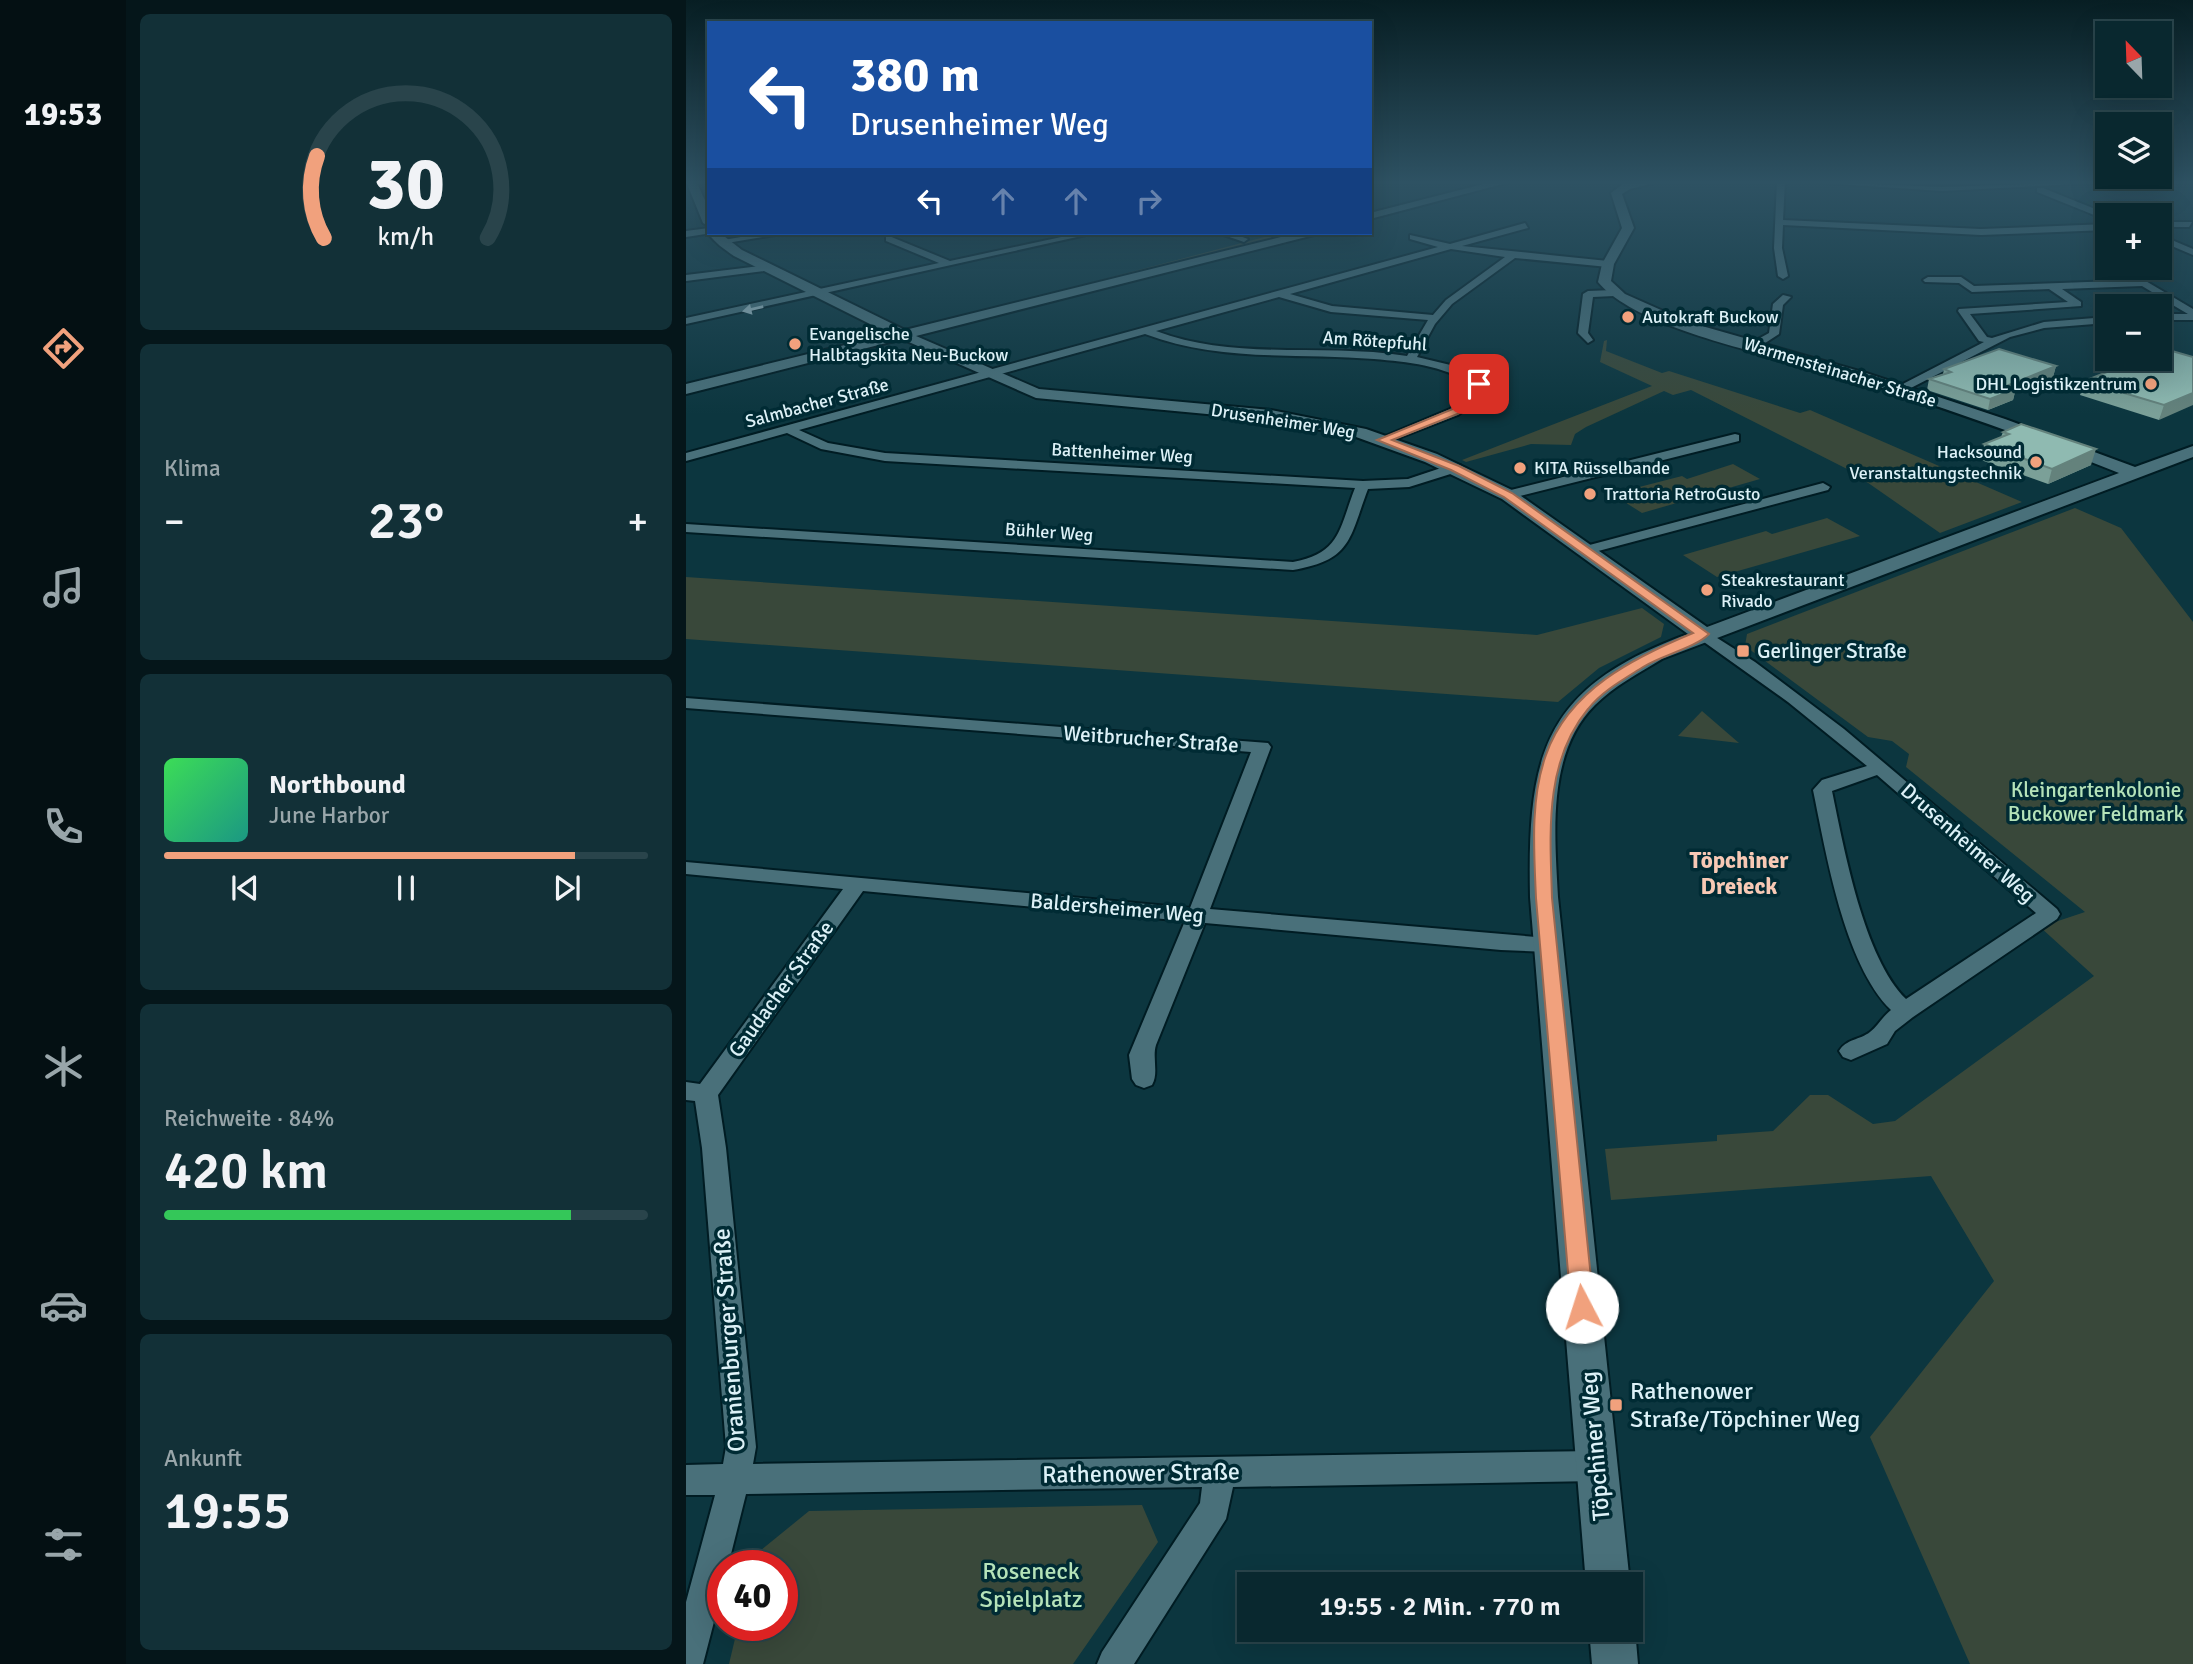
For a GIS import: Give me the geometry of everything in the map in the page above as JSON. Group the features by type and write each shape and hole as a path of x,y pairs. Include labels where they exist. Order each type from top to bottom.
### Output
{"main road":[{"path":"819,293 897,332 1203,259"}],"street":[{"path":"754,259 819,293"},
{"path":"936,259 949,264"},
{"path":"686,321 973,259"},
{"path":"686,389 1171,259"},
{"name":"Salmbacher Straße","path":"686,457 1413,259"},
{"path":"1410,360 1435,318 1462,290 1493,272 1509,259"},
{"path":"1544,259 1608,264"},
{"path":"1611,259 1604,282 1614,293"},
{"path":"1780,259 1783,275"},
{"path":"686,278 737,274 769,268"},
{"path":"1928,280 1961,280 1972,290 2144,283"},
{"path":"2139,280 2193,315"},
{"path":"1992,341 1983,339 1963,311 2083,304 2051,286"},
{"path":"1588,340 1583,333 1588,295 1614,293"},
{"name":"Warmensteinacher Straße","path":"1614,293 1658,315 1900,389 2136,473"},
{"path":"1281,295 1331,309 1435,318"},
{"path":"1755,345 1774,334 1778,304 1786,297"},
{"path":"2172,316 2193,315"},
{"path":"1900,389 1992,341 2044,325 2095,321"},
{"name":"Am Rötepfuhl","path":"1147,331 1171,340 1224,349 1410,360 1448,366 1468,374 1479,384 1479,394 1454,412 1382,440"},
{"path":"686,381 897,332"},
{"name":"Drusenheimer Weg","path":"897,332 1020,388 1055,397 1259,414 1325,425 1382,440 1455,468 1508,495 1760,674 1880,768 2050,914 1905,1011 1887,1025 1879,1038 1851,1051"},
{"name":"Battenheimer Weg","path":"789,429 825,446 885,457 1363,485 1409,483 1455,468"},
{"path":"1508,495 1735,438"},
{"path":"1703,634 2193,451"},
{"name":"Bühler Weg","path":"686,528 1293,566 1332,555 1338,548 1363,485"},
{"path":"1587,550 1823,487"},
{"name":"Töpchiner Weg","path":"1607,1572 1548,945 1542,834 1553,754 1580,708 1604,687 1654,654 1703,634"},
{"name":"Weitbrucher Straße","path":"686,703 1262,747 1198,915 1140,1055 1144,1079"},
{"name":"Drusenheimer Weg","path":"1880,768 1829,784 1822,790 1841,877 1878,980 1894,1004 1905,1011"},
{"name":"Baldersheimer Weg","path":"686,868 1501,943 1548,945"},
{"name":"Gaudacher Straße","path":"696,1092 857,884"},
{"name":"Oranienburger Straße","path":"686,1664 741,1447 713,1138 696,1092"},
{"name":"Rathenower Straße","path":"686,1480 1597,1466"},
{"path":"1114,1664 1215,1508 1220,1472"},
{"path":"1613,1642 1615,1664"}],"green space":[{"path":"1182,259 1198,259 955,318"},
{"path":"1607,340 1606,351 1662,373 1669,371 1800,413 1810,410 2022,502 1940,533 1851,471 1691,390 1673,395 1664,391 1586,427 1575,434 1571,445 1531,444 1466,462 1462,460 1652,386 1600,362 1604,341"},
{"path":"1733,464 1760,479 1642,513 1612,494 1682,476 1687,479"},
{"name":"Kleingartenkolonie Buckower Feldmark","path":"2075,508 2121,528 2193,622 2193,1664 1970,1664 1870,1437 1994,1281 1931,1176 1611,1200 1605,1149 1717,1141 1717,1135 1773,1131 1810,1095 1828,1095 1873,1124 1895,1121 2094,976 2040,927 2085,912 1906,767 1909,754 1892,741 1868,737 1745,646 1747,634"},
{"path":"1827,518 1860,536 1717,577 1683,555 1766,531 1772,534"},
{"path":"686,577 1537,635 1642,608 1664,624 1661,637 1599,668 1558,702 686,639"},
{"path":"1702,711 1739,743 1678,736"},
{"name":"Roseneck Spielplatz","path":"1142,1505 1158,1542 1073,1664 729,1664 734,1641 798,1641 798,1550 761,1550 809,1511"}],"building":[{"path":"1999,349 2056,366 2006,386 2016,389 1990,399 1929,379 1951,372 1944,369"},
{"path":"2172,351 2193,357 2193,393 2164,405 2084,381 2109,371 2172,371"},
{"path":"2021,424 2096,449 2052,469 1984,444 2009,434 2003,432"}],"place":[{"name":"Autokraft Buckow","path":"1628,317"},
{"name":"Evangelische Halbtagskita Neu-Buckow","path":"795,344"},
{"name":"DHL Logistikzentrum","path":"2151,384"},
{"name":"Hacksound Veranstaltungstechnik","path":"2036,462"},
{"name":"KITA Rüsselbande","path":"1520,468"},
{"name":"Trattoria RetroGusto","path":"1590,494"},
{"name":"Steakrestaurant Rivado","path":"1707,590"},
{"name":"Gerlinger Straße","path":"1743,651"},
{"name":"Rathenower Straße/Töpchiner Weg","path":"1616,1405"}],"district":[{"name":"Töpchiner Dreieck","path":"1739,873"}],"route":[{"path":"1479,384 1479,394 1461,409 1382,440 1455,468 1508,495 1703,634 1654,654 1614,679 1584,704 1566,729 1553,754 1548,778 1542,834 1544,898 1582,1307"}]}
